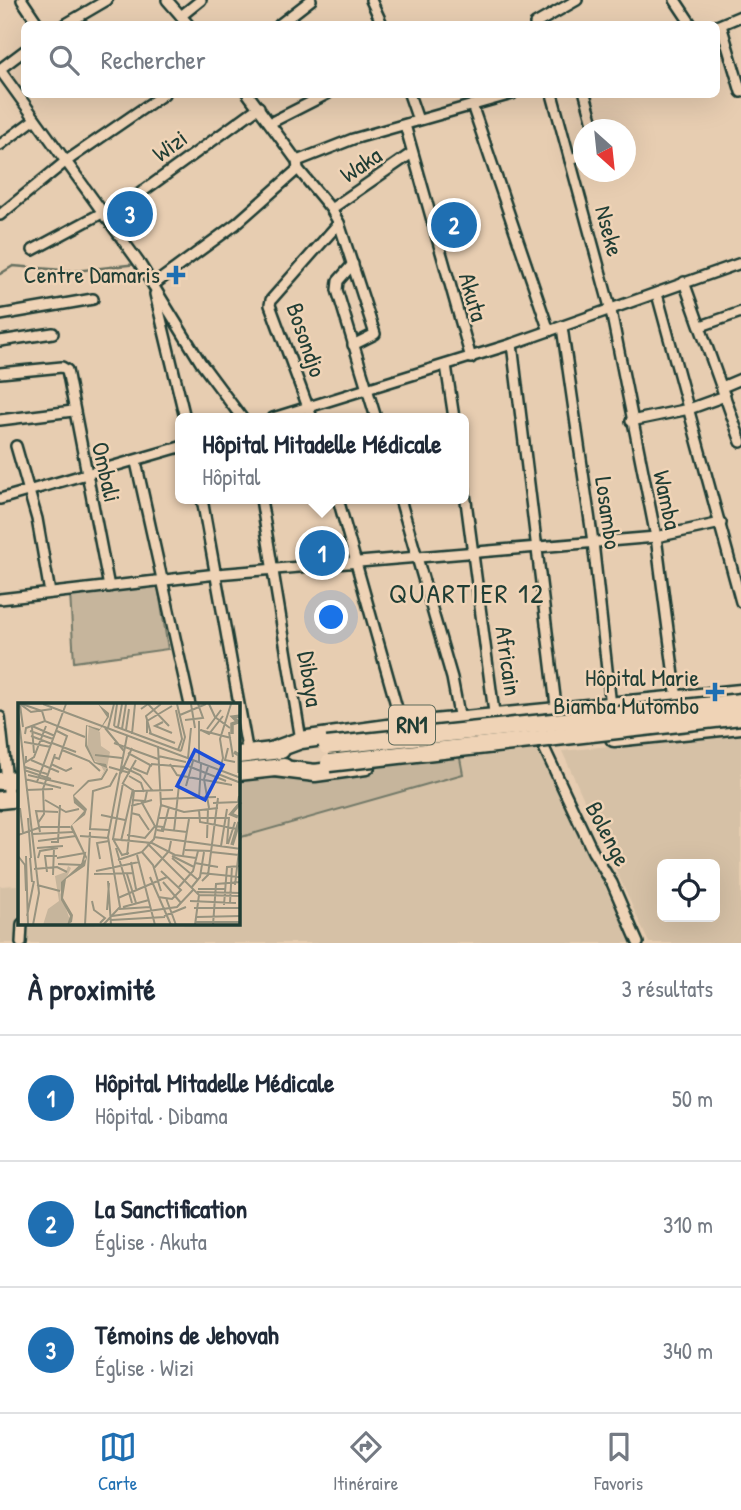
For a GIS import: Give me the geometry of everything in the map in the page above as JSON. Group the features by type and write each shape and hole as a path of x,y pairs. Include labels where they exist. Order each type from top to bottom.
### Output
{"highway":[{"name":"RN1","path":"243,754 271,751 301,740 402,726 741,693"},
{"path":"275,768 328,754 741,702"},
{"path":"271,751 328,754 741,716"},
{"name":"RN1","path":"240,772 275,768 315,773 496,750 741,725"}],"street":[{"path":"22,0 36,21"},
{"path":"71,21 107,0"},
{"path":"167,0 185,20 201,0"},
{"path":"283,21 311,0"},
{"path":"371,0 381,21"},
{"path":"540,21 577,0"},
{"path":"675,0 689,21"},
{"path":"720,25 741,16"},
{"path":"720,28 741,92"},
{"path":"21,53 0,69 153,285 201,363 238,413"},
{"path":"0,215 65,162 158,98"},
{"path":"251,98 339,223 375,334 354,345"},
{"path":"270,124 319,98"},
{"path":"410,98 418,120"},
{"path":"153,285 236,224 297,165 353,139 496,98"},
{"name":"Nseke","path":"553,98 611,311"},
{"path":"586,98 592,119"},
{"path":"472,105 549,331"},
{"name":"Wizi","path":"33,250 104,216 259,107"},
{"path":"0,145 35,119"},
{"name":"Akuta","path":"405,125 471,358"},
{"name":"Waka","path":"331,209 412,153"},
{"name":"Bosondjo","path":"310,413 270,305 339,223"},
{"path":"310,413 367,388 471,358 657,295 684,282 741,263"},
{"path":"353,264 337,285 374,413"},
{"path":"684,282 741,442"},
{"path":"153,285 184,413"},
{"name":"Wamba","path":"657,295 741,602"},
{"path":"0,316 93,299"},
{"name":"Wamba","path":"611,311 656,537 677,699"},
{"path":"701,326 741,312"},
{"name":"Losambo","path":"562,327 593,542 611,706"},
{"path":"0,341 53,333"},
{"path":"512,344 561,743"},
{"path":"446,365 453,413"},
{"name":"Ombali","path":"0,373 65,366 109,587"},
{"path":"631,421 689,409 741,379"},
{"path":"0,421 73,411"},
{"path":"16,446 29,490 50,593"},
{"path":"0,499 136,463 175,449"},
{"path":"136,463 190,703"},
{"path":"203,504 217,575 236,703"},
{"name":"Dibaya","path":"262,504 301,740"},
{"path":"340,504 402,726"},
{"path":"401,504 452,678 460,720"},
{"name":"Africain","path":"466,504 495,717 496,750"},
{"path":"0,599 217,575 656,537 721,523"},
{"name":"Bolenge","path":"530,714 542,745 593,852 612,883 638,943"},
{"path":"0,717 9,799"},
{"path":"240,733 243,754"}],"shaded area":[{"path":"158,585 168,649 74,662 70,593"},
{"path":"741,732 741,943 649,943 562,751"},
{"path":"537,745 632,943 0,943 0,886 17,885 18,860 18,926 240,926 240,779"},
{"path":"459,753 463,774 240,837 240,781"}],"waterway":[{"path":"0,274 13,266 75,271 137,264"}],"place":[{"name":"Témoins de Jehovah","path":"130,214"},
{"name":"La Sanctification","path":"454,225"},
{"name":"Centre Damaris","path":"176,275"},
{"name":"Hôpital Mitadelle Médicale","path":"322,553"},
{"name":"Hôpital Marie Biamba Mutombo","path":"715,692"}],"district":[{"name":"QUARTIER 12","path":"467,593"}]}
